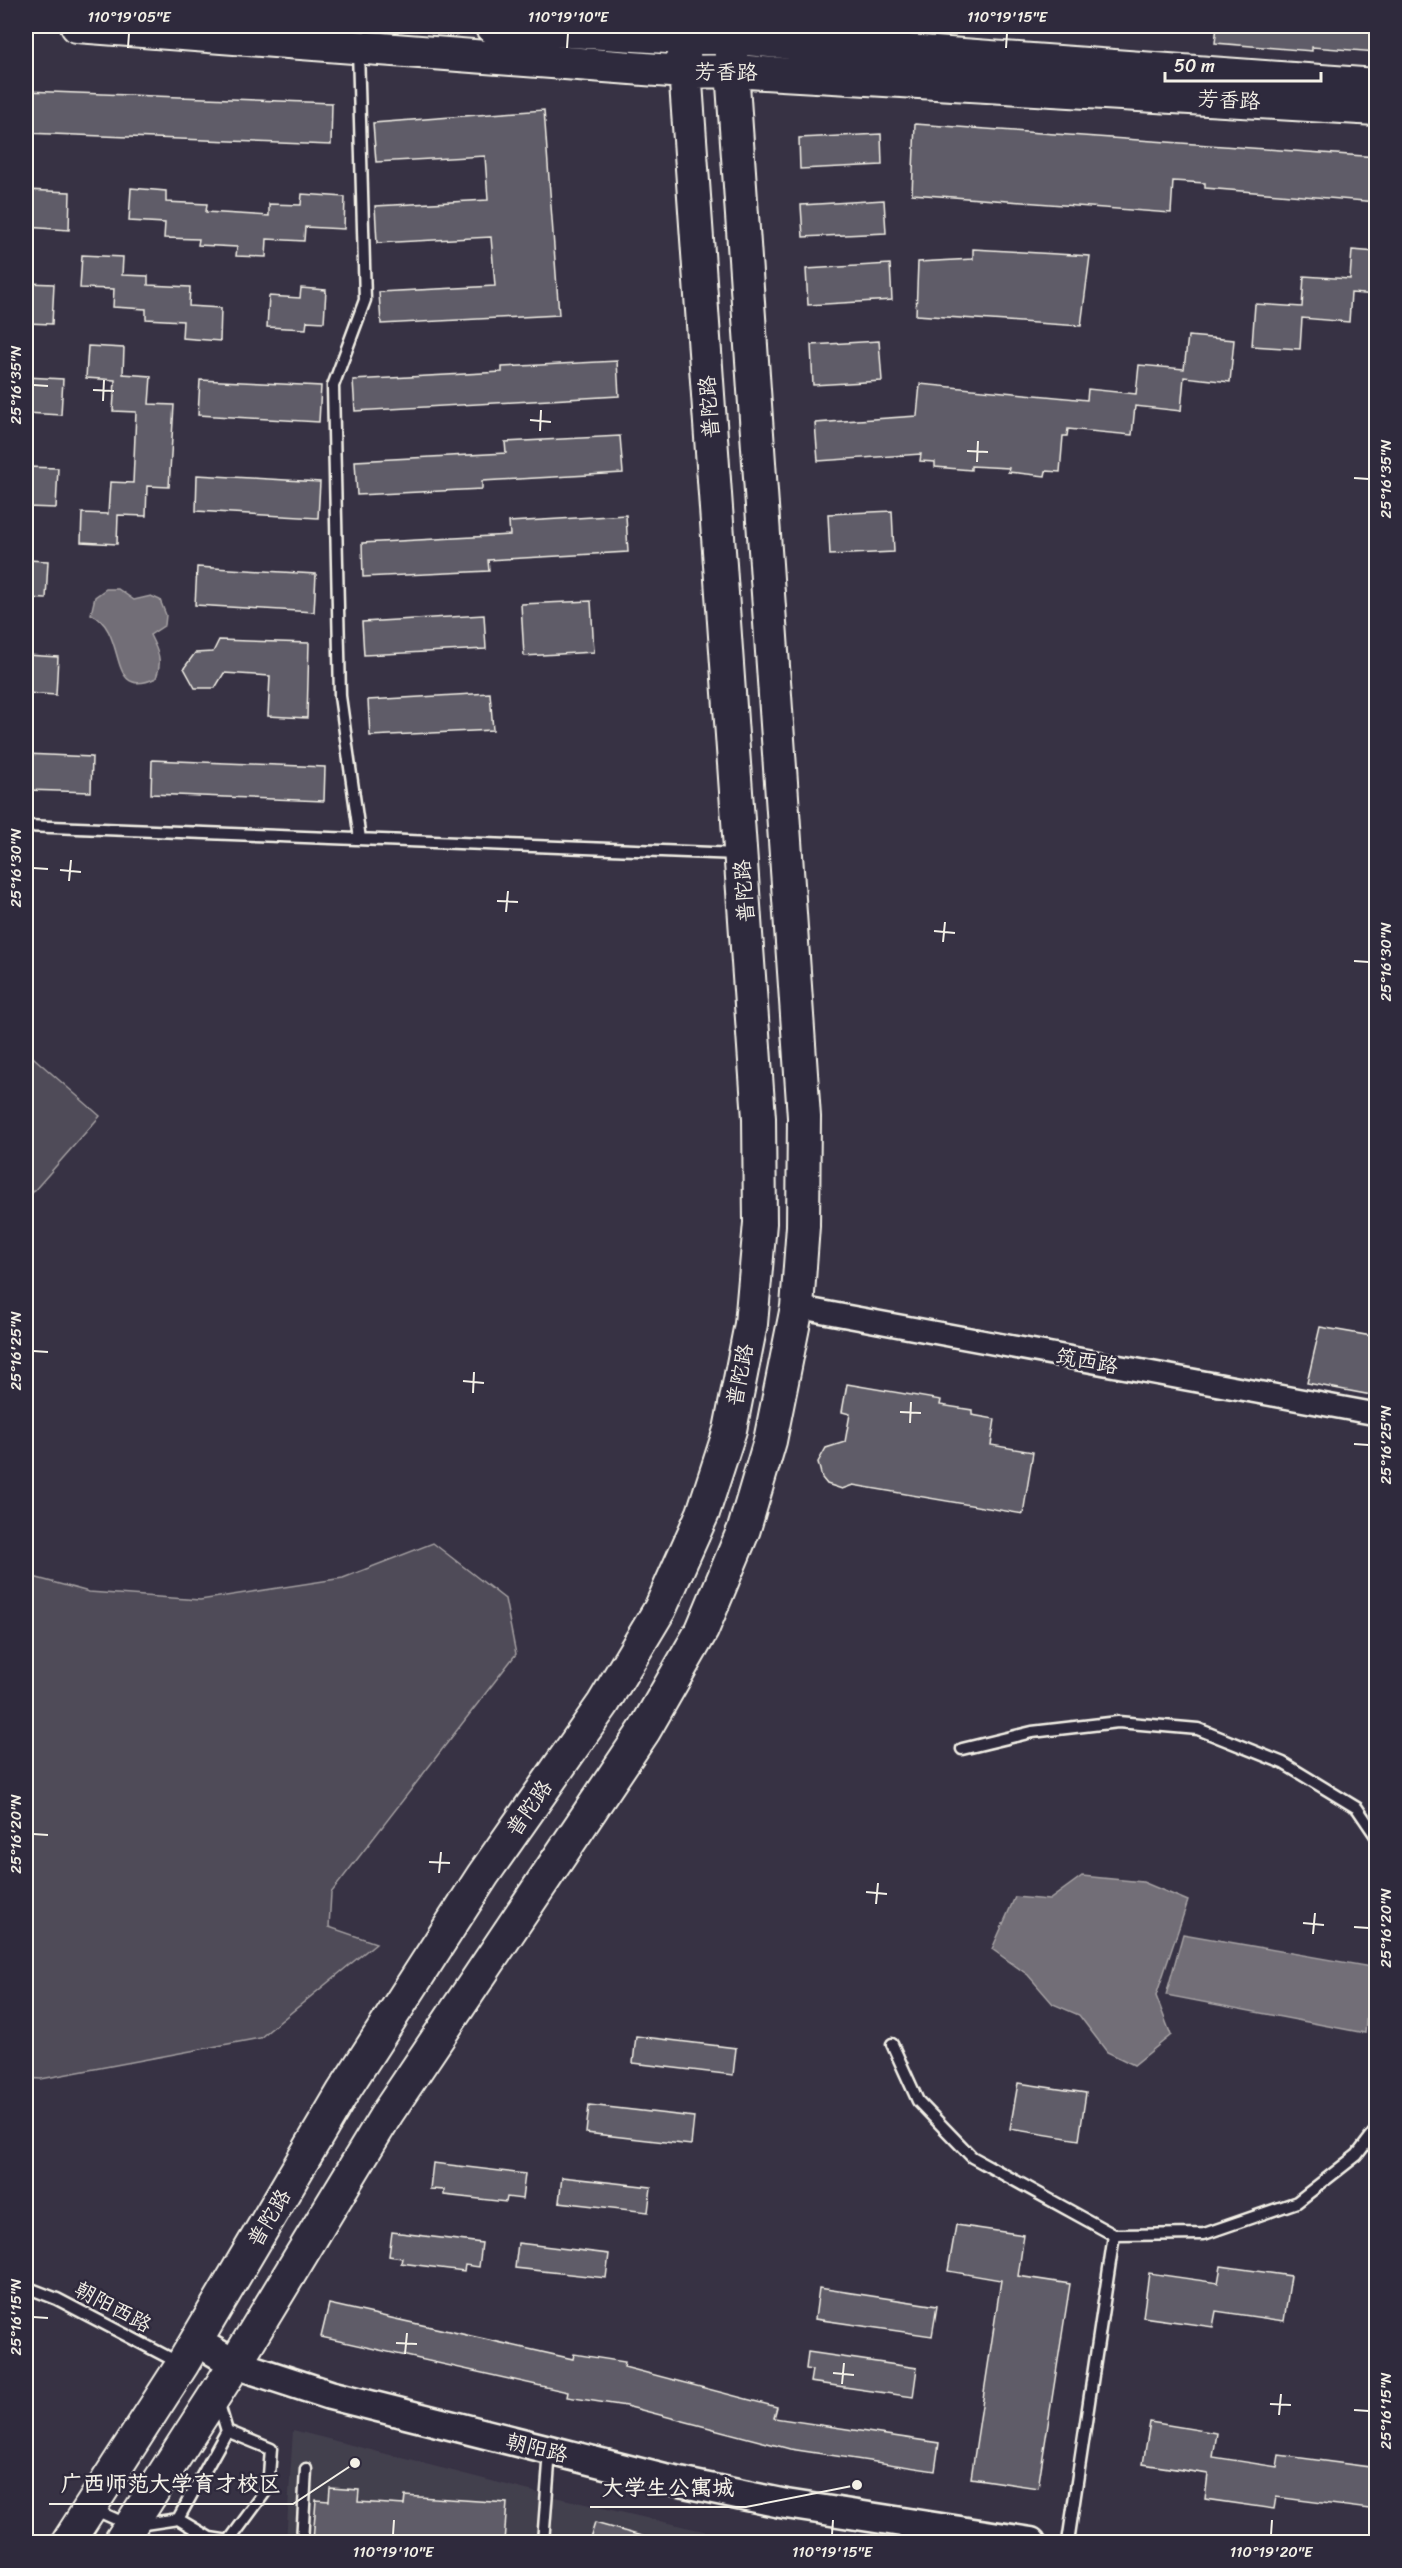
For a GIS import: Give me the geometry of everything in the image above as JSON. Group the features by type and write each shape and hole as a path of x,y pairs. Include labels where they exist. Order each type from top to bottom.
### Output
{"main road":[{"name":"芳香路","path":"76,26 684,72 731,71 1377,109"},
{"name":"芳香路","path":"491,26 729,32 1377,85"},
{"name":"普陀路","path":"68,2542 189,2353 343,2092 396,2008 529,1808 603,1704 660,1609 703,1513 730,1430 751,1324 760,1223 758,1107 682,32"},
{"name":"普陀路","path":"126,2534 235,2364 388,2112 644,1731 702,1630 744,1529 770,1441 797,1307 803,1226 804,1117 729,32"}],"street":[{"name":"筑西路","path":"797,1307 1377,1414"},
{"name":"朝阳路","path":"189,2353 235,2364 330,2395 550,2451 786,2504 1031,2542"}],"lane":[{"path":"358,46 365,300 333,386 340,696 360,839"},
{"path":"26,825 741,855"},
{"path":"962,1749 1032,1732 1118,1722 1198,1729 1283,1764 1357,1808 1377,1836"},
{"path":"892,2044 918,2101 972,2157 1114,2235 1204,2234 1298,2202 1357,2155 1377,2130"},
{"path":"1068,2542 1114,2235"},
{"name":"朝阳西路","path":"26,2287 189,2353"},
{"path":"90,2507 126,2534 178,2519 227,2431 216,2393"},
{"path":"178,2519 210,2538 229,2541 268,2488 271,2449 227,2431"},
{"path":"543,2542 550,2451"},
{"path":"302,2542 306,2469"}],"shaded area":[{"path":"106,589 118,589 134,600 151,596 160,600 166,615 165,625 150,635 159,656 156,678 140,683 130,681 123,673 110,635 103,623 91,614 95,597"},
{"path":"26,1051 100,1116 26,1200"},
{"path":"433,1543 505,1599 516,1654 331,1893 329,1927 376,1943 260,2038 41,2079 26,2078 26,1575 89,1592 200,1600 343,1578"},
{"path":"1082,1876 1143,1882 1188,1901 1156,1996 1171,2035 1134,2065 1107,2052 1079,2015 1053,2004 1028,1975 992,1949 1015,1897 1049,1900"},
{"path":"1183,1934 1371,1967 1365,2033 1166,1995"},
{"path":"293,2430 546,2495 751,2542 286,2542"}],"building":[{"path":"1217,26 1377,26 1377,52 1312,47 1312,51 1215,43"},
{"path":"26,91 332,103 331,145 26,133"},
{"path":"544,110 559,315 381,324 379,292 495,286 491,237 377,243 375,206 488,200 485,156 376,162 373,123"},
{"path":"915,124 1377,157 1377,202 1205,188 1205,183 1173,181 1171,213 912,194"},
{"path":"881,134 882,165 800,169 799,138"},
{"path":"131,188 166,191 166,202 207,204 206,212 269,216 269,204 301,205 302,194 345,197 344,229 305,227 304,241 267,239 266,257 236,256 237,247 198,245 199,239 164,238 165,223 129,221"},
{"path":"26,190 70,192 69,230 26,227"},
{"path":"884,200 886,233 803,237 801,205"},
{"path":"973,249 1090,256 1081,326 916,315 918,262 973,259"},
{"path":"1352,250 1377,252 1377,295 1351,293 1349,322 1302,318 1300,349 1252,346 1255,304 1302,307 1304,276 1350,279"},
{"path":"82,255 123,257 122,275 148,276 148,285 190,287 189,306 221,308 220,341 182,338 183,321 146,319 146,309 113,307 114,289 80,288"},
{"path":"890,264 892,300 808,305 806,269"},
{"path":"26,283 54,284 52,324 26,323"},
{"path":"301,288 326,290 324,322 307,321 306,329 267,327 269,296 300,298"},
{"path":"1188,336 1234,340 1230,382 1184,377 1181,411 1135,406 1132,435 1068,429 1067,436 1063,436 1060,472 1046,471 1045,476 1008,472 1009,468 971,466 971,470 935,467 935,462 920,461 921,454 818,461 815,423 917,416 920,384 1087,400 1088,389 1136,394 1139,365 1184,369"},
{"path":"879,341 882,381 813,385 811,345"},
{"path":"88,346 124,348 123,374 151,376 149,404 174,405 169,487 147,486 146,516 118,515 117,544 81,542 82,513 108,514 110,482 133,483 136,412 113,411 115,380 86,378"},
{"path":"617,361 619,396 355,411 353,380 502,372 502,367"},
{"path":"26,377 63,379 61,415 26,413"},
{"path":"200,380 321,386 319,422 198,415"},
{"path":"620,436 623,473 482,481 482,489 357,495 355,461 506,453 505,442"},
{"path":"26,467 58,468 56,508 26,507"},
{"path":"197,475 320,482 318,518 196,511"},
{"path":"892,511 894,552 830,555 828,514"},
{"path":"626,515 628,552 488,560 489,571 363,577 362,543 510,535 509,522"},
{"path":"26,560 48,561 46,599 26,598"},
{"path":"197,567 316,574 314,612 195,605"},
{"path":"591,601 594,652 524,656 521,604"},
{"path":"484,615 486,649 364,655 362,622"},
{"path":"219,640 309,643 307,718 268,716 270,676 224,673 215,688 195,688 184,668 195,653 213,652"},
{"path":"26,655 58,657 56,695 26,693"},
{"path":"490,693 493,730 370,736 368,700"},
{"path":"26,754 92,757 91,792 26,790"},
{"path":"152,760 325,767 324,801 151,794"},
{"path":"1320,1327 1377,1337 1377,1396 1307,1383"},
{"path":"847,1384 941,1400 940,1405 972,1410 972,1415 995,1419 991,1445 1033,1452 1023,1514 853,1485 842,1489 827,1484 822,1478 818,1462 826,1448 845,1442 850,1414 842,1412"},
{"path":"636,2036 736,2048 733,2075 633,2063"},
{"path":"1018,2083 1086,2093 1079,2140 1010,2129"},
{"path":"589,2105 694,2117 691,2145 586,2133"},
{"path":"433,2163 525,2174 522,2199 507,2197 506,2202 444,2195 444,2190 430,2189"},
{"path":"562,2177 651,2187 648,2212 559,2202"},
{"path":"956,2225 1024,2235 1018,2276 1070,2284 1038,2488 971,2478 1001,2280 948,2271"},
{"path":"392,2232 482,2243 479,2267 465,2265 464,2271 401,2263 402,2258 389,2256"},
{"path":"518,2243 609,2254 606,2278 515,2268"},
{"path":"1221,2266 1291,2276 1284,2321 1216,2311 1213,2327 1143,2317 1149,2273 1218,2283"},
{"path":"819,2288 937,2306 932,2336 815,2319"},
{"path":"329,2304 573,2359 574,2354 625,2362 624,2367 777,2407 774,2418 939,2443 935,2471 790,2449 626,2406 567,2397 568,2392 321,2337"},
{"path":"808,2352 917,2368 913,2397 810,2382 812,2370 806,2369"},
{"path":"1150,2422 1217,2433 1213,2457 1277,2467 1279,2455 1377,2468 1377,2510 1276,2497 1274,2509 1205,2499 1208,2474 1143,2464"},
{"path":"330,2488 359,2490 358,2502 404,2505 405,2496 507,2503 504,2542 313,2542 316,2500 329,2501"},
{"path":"595,2523 645,2537 644,2542 589,2542"}],"place":[{"name":"广西师范大学育才校区","path":"355,2463"},
{"name":"大学生公寓城","path":"857,2485"}]}
